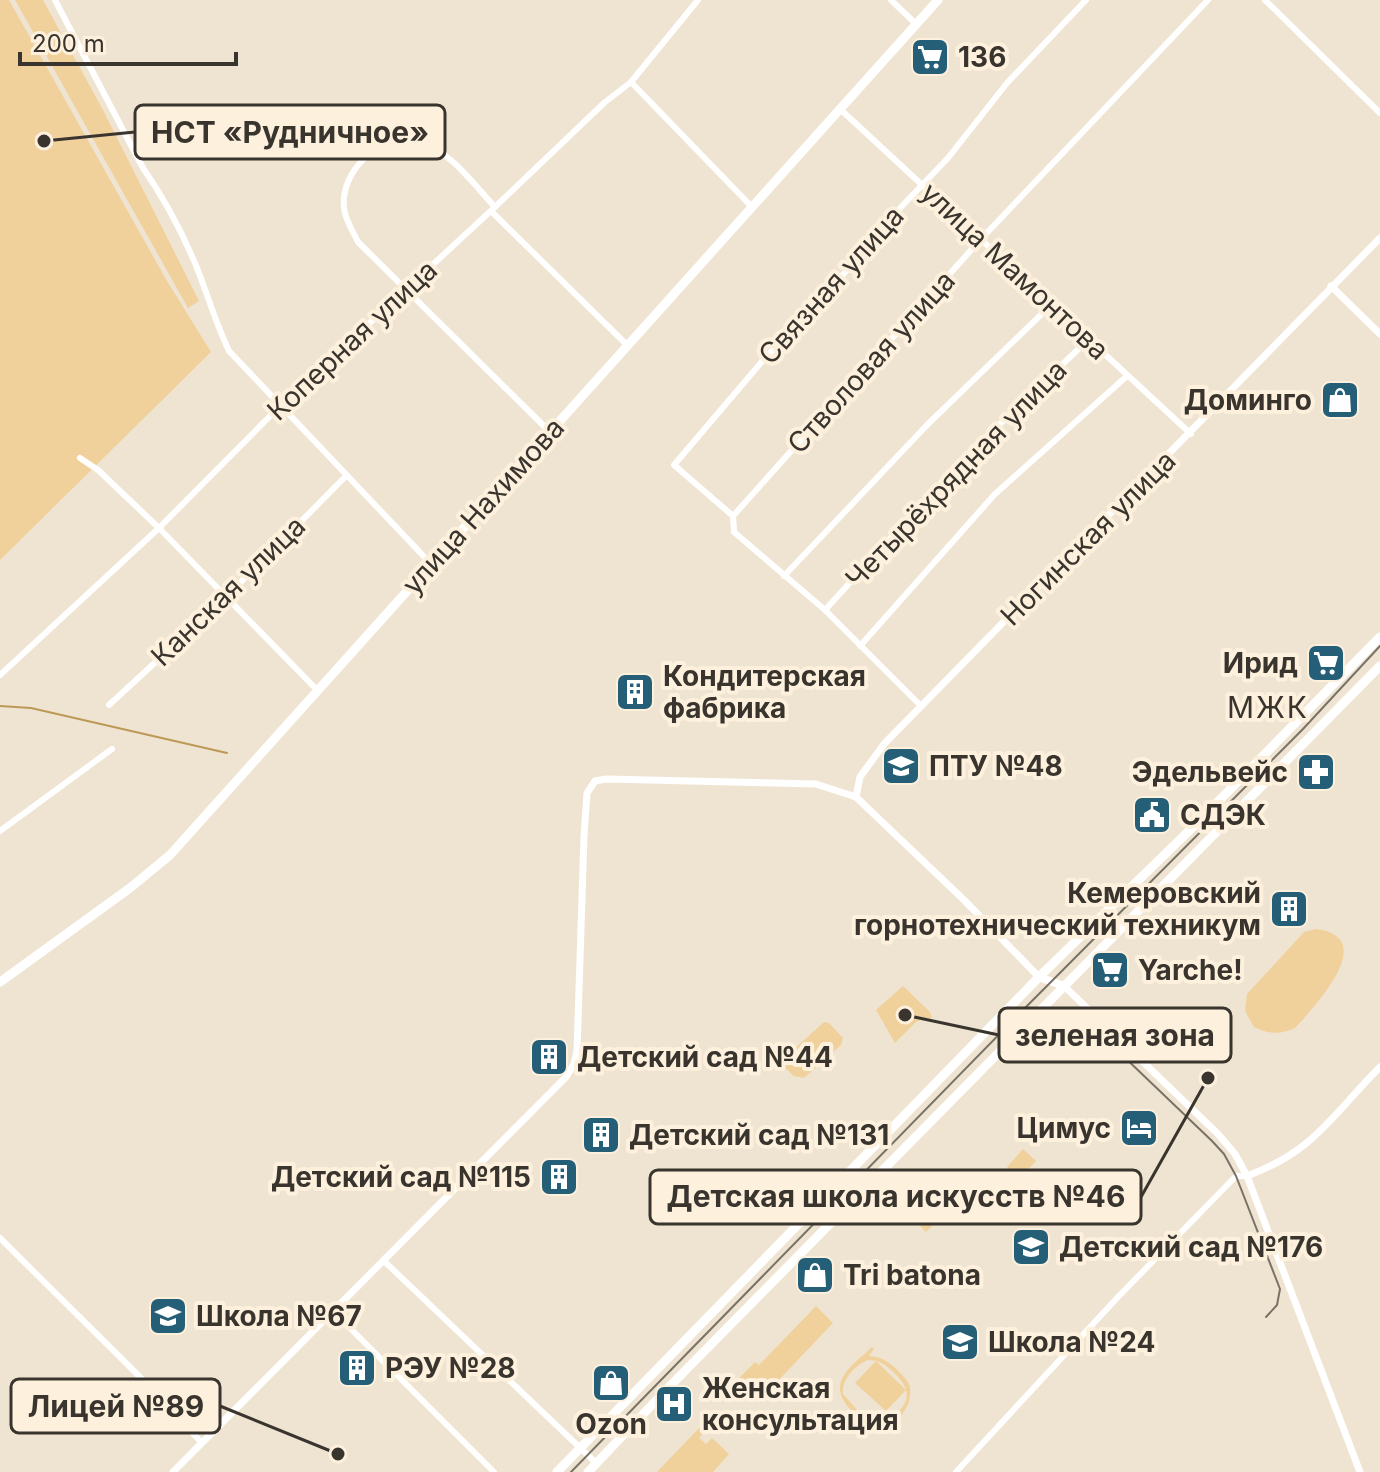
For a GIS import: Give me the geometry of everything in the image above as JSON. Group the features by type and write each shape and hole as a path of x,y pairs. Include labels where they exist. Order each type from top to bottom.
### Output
{"main road":[{"name":"улица Нахимова","path":"0,982 130,888 170,855 938,0"},
{"path":"557,1472 1039,977 1184,836 1380,637"},
{"path":"588,1472 1380,666"},
{"path":"1039,977 1064,986"}],"street":[{"path":"55,0 183,239 229,351 432,565"},
{"name":"Коперная улица","path":"0,675 159,528 280,406 604,103 631,82 698,0"},
{"path":"891,0 916,24"},
{"name":"Связная улица","path":"733,516 674,465 765,358 948,158 1007,83 1086,0"},
{"name":"Стволовая улица","path":"733,516 981,239 1208,0"},
{"path":"1265,0 1380,113"},
{"path":"631,82 751,206"},
{"name":"улица Мамонтова","path":"839,108 1191,434"},
{"path":"549,431 358,242 344,210 344,198 350,179 364,157 376,149 403,141 417,142 444,154 493,209 627,345"},
{"name":"Ногинская улица","path":"856,797 865,768 921,706 1380,238"},
{"path":"1331,286 1380,334"},
{"path":"784,576 928,424 1051,305"},
{"name":"Четырёхрядная улица","path":"825,610 959,463 1089,339"},
{"path":"860,646 995,494 1127,376"},
{"path":"80,458 98,470 159,528 318,691"},
{"name":"Канская улица","path":"109,705 226,597 346,476"},
{"path":"733,516 734,532 825,610 921,706"},
{"path":"0,831 112,749"},
{"path":"173,1472 543,1104 574,1064 579,1017 587,793 595,781 798,783 831,788 856,797 1039,977"},
{"path":"1064,986 1235,1154 1247,1176 1360,1472"},
{"path":"956,1472 1117,1298 1236,1176 1247,1176 1292,1156 1325,1129 1380,1067"},
{"path":"0,1238 202,1443"},
{"path":"384,1261 596,1463"},
{"path":"333,1311 494,1472"}],"shaded area":[{"path":"0,0 9,0 167,281 211,352 0,560"},
{"path":"15,0 43,0 104,112 199,301 188,308"},
{"path":"1316,929 1334,935 1343,945 1343,958 1328,989 1295,1028 1274,1033 1254,1027 1245,1011 1247,994 1304,932"},
{"path":"903,986 930,1012 932,1018 917,1021 895,1043 876,1010"},
{"path":"824,1022 829,1023 843,1038 841,1045 804,1078 794,1076 782,1065 782,1060"},
{"path":"1023,1149 1036,1161 1019,1179 1007,1167"},
{"path":"942,1186 957,1201 926,1232 912,1218"},
{"path":"816,1306 833,1323 761,1403 737,1380 755,1362 759,1365"},
{"path":"872,1347 874,1349 869,1356 888,1362 896,1369 909,1385 910,1395 903,1413 887,1426 878,1428 861,1422 840,1391 849,1368","holes":["868,1360 880,1362 891,1370 907,1392 904,1405 882,1424 867,1421 843,1394 850,1374"]},
{"path":"876,1361 906,1390 886,1411 855,1383"},
{"path":"703,1424 707,1428 699,1438 706,1444 712,1438 729,1454 713,1472 657,1472"}],"waterway":[{"path":"0,706 31,708 227,753"}],"tram line":[{"path":"571,1472 1303,729 1380,646"},
{"path":"1073,1008 1224,1154 1236,1176 1280,1289 1277,1305 1266,1317"}],"place":[{"name":"136","path":"930,57"},
{"name":"НСТ «Рудничное»","path":"44,141"},
{"name":"Доминго","path":"1340,400"},
{"name":"Ирид","path":"1326,663"},
{"name":"Кондитерская фабрика","path":"635,692"},
{"name":"ПТУ №48","path":"901,766"},
{"name":"Эдельвейс","path":"1316,772"},
{"name":"СДЭК","path":"1152,815"},
{"name":"Кемеровский горнотехнический техникум","path":"1289,909"},
{"name":"Yarche!","path":"1110,970"},
{"name":"зеленая зона","path":"905,1015"},
{"name":"Детский сад №44","path":"549,1057"},
{"name":"Детская школа искусств №46","path":"1208,1078"},
{"name":"Цимус","path":"1139,1128"},
{"name":"Детский сад №131","path":"601,1135"},
{"name":"Детский сад №115","path":"559,1177"},
{"name":"Детский сад №176","path":"1031,1247"},
{"name":"Tri batona","path":"815,1275"},
{"name":"Школа №67","path":"168,1316"},
{"name":"Школа №24","path":"960,1342"},
{"name":"РЭУ №28","path":"357,1368"},
{"name":"Ozon","path":"611,1383"},
{"name":"Женская консультация","path":"674,1404"},
{"name":"Лицей №89","path":"338,1454"}],"district":[{"name":"МЖК","path":"1268,707"}]}
